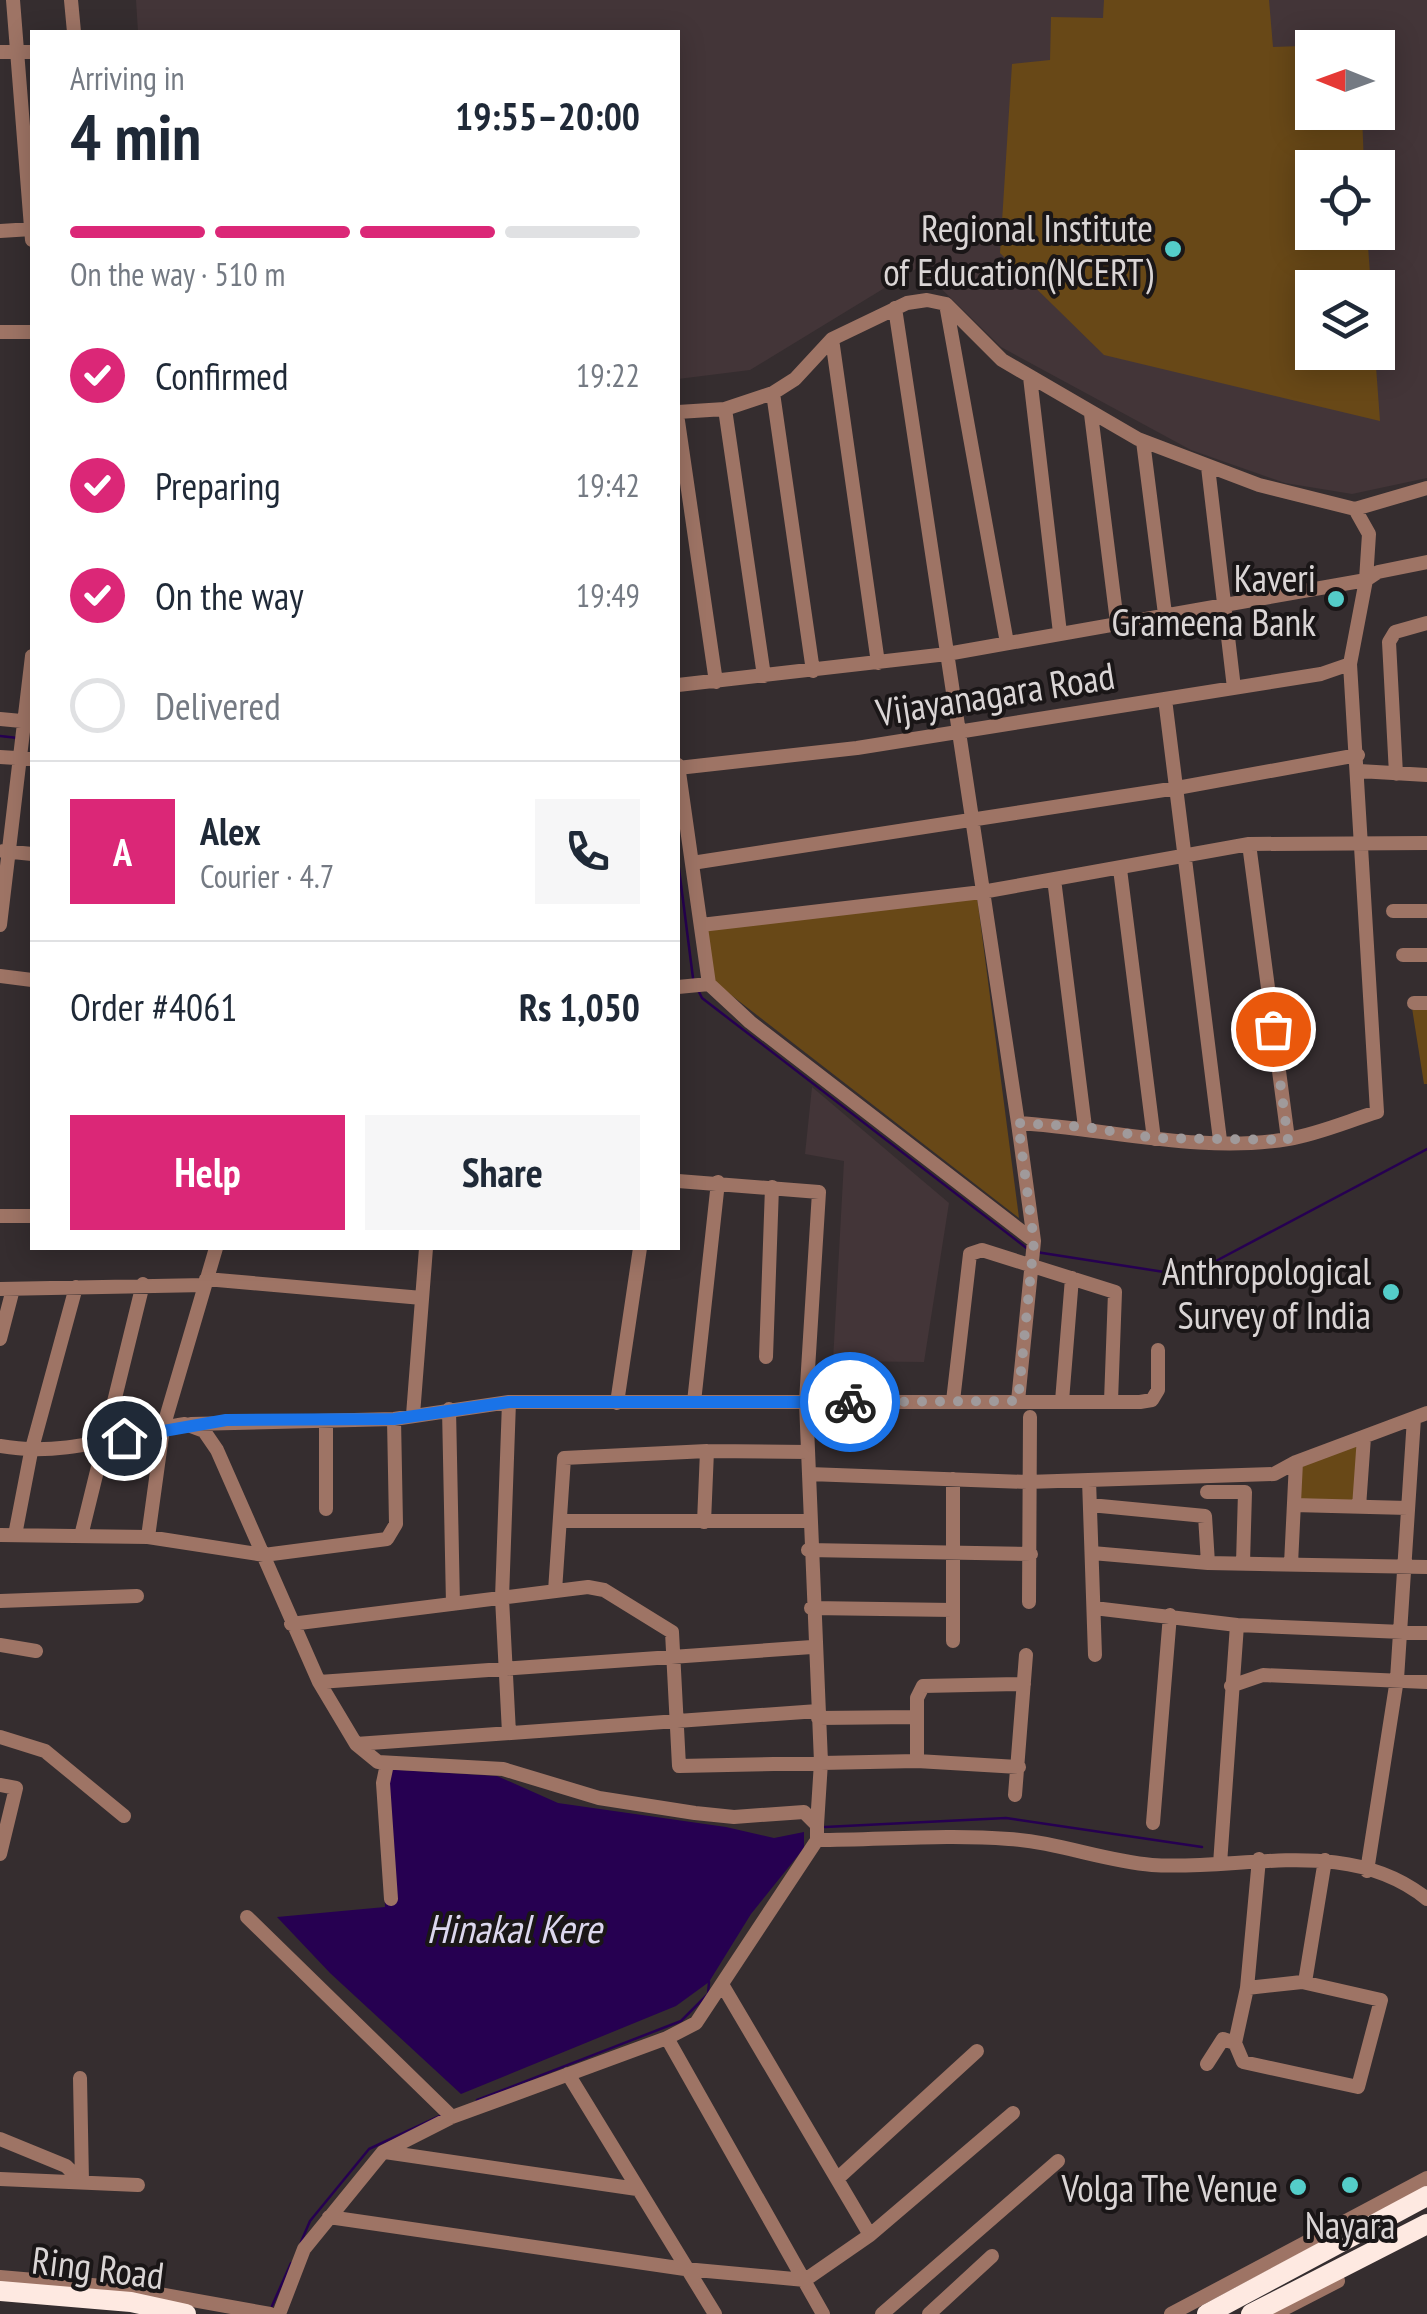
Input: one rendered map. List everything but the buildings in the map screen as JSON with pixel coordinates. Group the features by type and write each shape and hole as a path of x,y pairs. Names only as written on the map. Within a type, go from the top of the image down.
{"highway":[{"path":"1207,2314 1427,2196"},
{"path":"1251,2314 1427,2224"},
{"name":"Ring Road","path":"0,2292 130,2302 186,2314"}],"street":[{"path":"13,0 25,52 29,167"},
{"path":"70,0 74,30"},
{"path":"0,52 25,52"},
{"path":"0,231 30,229"},
{"path":"680,412 725,409 773,392 796,380 832,339 895,308 927,300 946,304 1002,360 1091,414 1143,441 1208,466 1259,485 1355,509 1427,488"},
{"path":"946,304 1006,643"},
{"path":"895,308 1018,1123 1033,1253 1018,1401"},
{"path":"0,332 30,332"},
{"path":"832,339 878,663"},
{"path":"1030,377 1060,633"},
{"path":"773,392 813,670"},
{"path":"725,409 764,676"},
{"path":"1091,414 1117,622"},
{"path":"680,435 716,682"},
{"path":"1143,441 1165,614"},
{"path":"1208,466 1221,604 1234,688"},
{"path":"1018,1123 1085,1127 1154,1138 1288,1140 1377,1112 1359,763 1350,664 1366,580 1369,534 1355,509"},
{"path":"680,685 947,654 1366,580 1378,572 1427,562"},
{"path":"1396,774 1389,642 1395,632 1427,623"},
{"name":"Vijayanagara Road","path":"680,767 958,732 1321,674 1350,664"},
{"path":"1165,699 1220,1140"},
{"path":"0,720 29,722 27,758 5,851 0,925"},
{"path":"0,756 27,758"},
{"path":"692,863 1359,763 1396,774 1427,775"},
{"path":"680,781 708,984 1033,1253 1072,1278 1115,1292 1111,1400"},
{"path":"701,925 982,892 1249,844 1427,843"},
{"path":"1249,844 1288,1140"},
{"path":"5,851 30,854"},
{"path":"1120,869 1154,1138"},
{"path":"1054,880 1085,1127"},
{"path":"1393,911 1427,911"},
{"path":"1403,955 1427,955"},
{"path":"0,976 30,980"},
{"path":"680,987 708,984"},
{"path":"279,2314 304,2249 383,2152 452,2116 667,2038 696,2023 817,1833 821,1762 812,1647 806,1402 819,1192 680,1181"},
{"path":"694,1402 718,1182"},
{"path":"766,1357 772,1187"},
{"path":"0,1216 30,1216"},
{"path":"148,1537 163,1428 215,1250"},
{"path":"413,1415 426,1250"},
{"path":"617,1402 640,1250"},
{"path":"953,1401 970,1254 982,1250 1033,1253"},
{"path":"1062,1401 1072,1278"},
{"path":"0,1339 6,1289 205,1282 422,1298"},
{"path":"81,1536 100,1444 143,1284"},
{"path":"76,1287 8,1535 148,1537 264,1554 377,1541 393,1533 394,1419"},
{"path":"0,1446 31,1452 100,1444 186,1424 226,1420 394,1419 509,1402 1152,1400 1158,1390 1158,1350"},
{"path":"509,1402 502,1598 509,1732"},
{"path":"449,1409 453,1604"},
{"path":"809,1474 1027,1482 1274,1474 1421,1415 1408,1508 1397,1679 1366,1871"},
{"path":"1029,1602 1030,1418"},
{"path":"326,1422 326,1510"},
{"path":"186,1424 204,1431 212,1440 291,1624 319,1682 356,1744 388,1764 476,1765 599,1798 734,1817 804,1812 817,1833"},
{"path":"1359,1507 1364,1436"},
{"path":"555,1592 564,1458 707,1451 808,1452"},
{"path":"704,1522 707,1451"},
{"path":"1290,1564 1296,1462"},
{"path":"953,1641 954,1478"},
{"path":"1089,1480 1094,1655"},
{"path":"1206,1492 1245,1492 1243,1564"},
{"path":"1090,1505 1205,1516 1208,1564"},
{"path":"1294,1506 1408,1508"},
{"path":"560,1521 808,1521"},
{"path":"808,1550 1031,1554"},
{"path":"1092,1553 1208,1564 1427,1567"},
{"path":"291,1624 555,1592 604,1590 672,1632 679,1766 821,1762 1018,1766"},
{"path":"0,1602 137,1596"},
{"path":"811,1608 953,1610"},
{"path":"1094,1608 1237,1625 1427,1634"},
{"path":"1153,1823 1170,1615"},
{"path":"1220,1864 1237,1625"},
{"path":"0,1644 36,1652"},
{"path":"319,1682 812,1647"},
{"path":"1015,1795 1026,1654"},
{"path":"1231,1686 1264,1675 1427,1682"},
{"path":"916,1762 917,1698 924,1686 934,1682 1024,1684"},
{"path":"356,1744 677,1721 818,1714 916,1716"},
{"path":"0,1737 45,1750 124,1816"},
{"path":"388,1764 383,1783 391,1899"},
{"path":"0,1785 16,1788 0,1854"},
{"path":"817,1833 1010,1839 1151,1864 1325,1860 1415,1889 1427,1899"},
{"path":"1247,1988 1306,1982 1382,2000 1358,2087 1242,2062 1236,2043 1247,1988 1259,1859"},
{"path":"1306,1982 1325,1860"},
{"path":"247,1917 452,2116"},
{"path":"723,1986 870,2235"},
{"path":"667,2038 823,2314"},
{"path":"1208,2064 1223,2039 1236,2043"},
{"path":"837,2179 978,2051"},
{"path":"568,2074 716,2314"},
{"path":"80,2078 82,2182"},
{"path":"329,2218 685,2269 805,2280 870,2235 1013,2112"},
{"path":"0,2139 66,2166 82,2182"},
{"path":"383,2152 637,2189"},
{"path":"882,2314 1058,2162"},
{"path":"1171,2314 1427,2178"},
{"path":"0,2179 138,2186"},
{"path":"1274,2314 1427,2234"},
{"path":"929,2314 992,2256"},
{"path":"0,2276 126,2288 270,2314"}],"shaded area":[{"name":"Regional Institute of Education(NCERT)","path":"136,0 1427,0 1427,478 1352,494 1285,483 1191,450 1001,347 919,267 750,370 680,379 680,30 138,30"},
{"path":"1104,0 1269,0 1273,47 1295,46 1295,130 1363,130 1363,150 1295,150 1295,250 1368,250 1370,270 1295,270 1295,370 1376,370 1380,421 1104,355 1000,253 1012,64 1050,60 1051,17 1103,18"},
{"path":"977,897 1019,1218 713,981 706,928"},
{"path":"1412,1008 1427,1008 1427,1084 1424,1084"},
{"path":"812,1087 949,1203 924,1362 833,1361 844,1161 805,1154"},
{"path":"1360,1440 1357,1503 1299,1503 1301,1463"}],"water":[{"name":"Hinakal Kere","path":"382,1769 497,1776 558,1803 726,1827 774,1838 804,1832 804,1848 751,1914 709,1982 676,2006 461,2094 330,1973 277,1917 385,1907"}],"waterway":[{"path":"0,736 18,738"},
{"path":"680,877 693,978"},
{"path":"698,990 702,998 1029,1250"},
{"path":"1036,1252 1177,1274 1214,1262 1427,1149"},
{"path":"825,1827 1006,1818 1202,1847"},
{"path":"477,2100 681,2021 708,1994 709,1982"},
{"path":"301,2242 310,2221 369,2149 442,2115"},
{"path":"272,2306 291,2263"}],"way so far":[{"path":"850,1402 1018,1401 1034,1241 1018,1123 1085,1127 1154,1138 1288,1140 1273,1029"}],"place":[{"name":"Regional Institute of Education(NCERT)","path":"1173,249"},
{"name":"Kaveri Grameena Bank","path":"1336,599"},
{"name":"Anthropological Survey of India","path":"1391,1292"},
{"name":"Nayara","path":"1350,2185"},
{"name":"Volga The Venue","path":"1298,2187"}],"route":[{"path":"124,1438 163,1428 226,1420 394,1419 509,1402 850,1402"}]}
